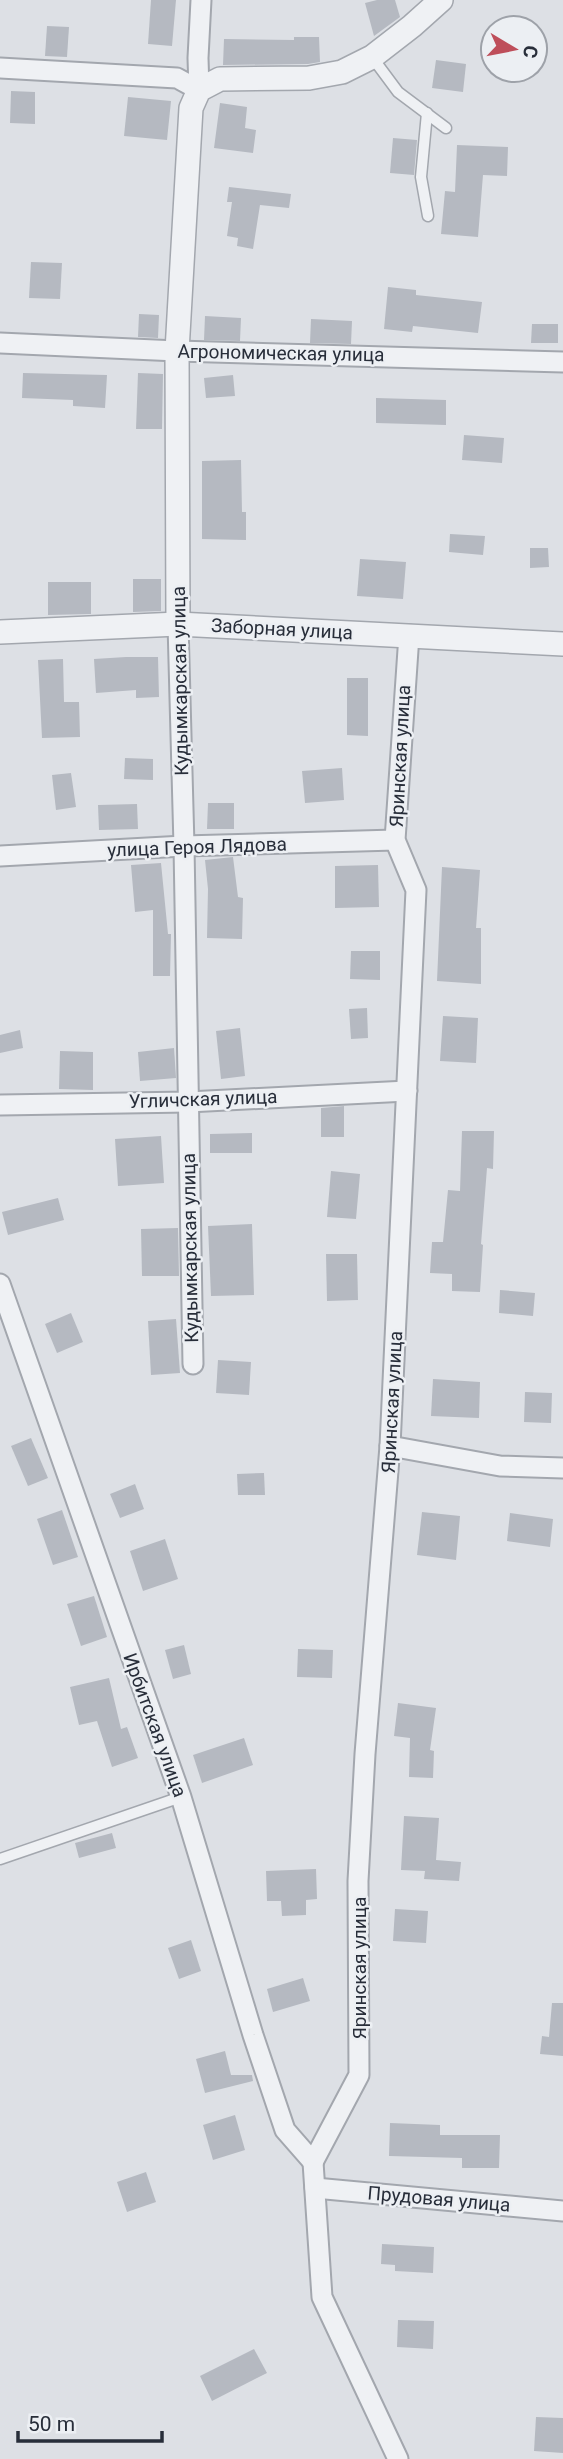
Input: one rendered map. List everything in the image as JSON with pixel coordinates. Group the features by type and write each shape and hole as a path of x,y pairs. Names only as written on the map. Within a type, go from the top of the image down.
{"street":[{"name":"Кудымкарская улица","path":"193,1364 178,624 177,351 191,108 200,90 198,58 201,0"},
{"path":"0,68 177,78 200,90 220,79 309,78 342,72 372,57 441,0"},
{"name":"Агрономическая улица","path":"0,342 177,351 563,362"},
{"name":"Заборная улица","path":"0,632 178,624 563,644"},
{"name":"Яринская улица","path":"313,2162 359,2075 358,1881 390,1446 416,890 395,840 409,635"},
{"name":"улица Героя Лядова","path":"0,856 184,846 395,840"},
{"name":"Угличская улица","path":"0,1105 188,1102 407,1091"},
{"name":"Ирбитская улица","path":"0,1284 181,1797 253,2035 285,2130 313,2162"},
{"path":"390,1446 500,1466 563,1468"},
{"path":"313,2162 322,2297 398,2459"},
{"name":"Прудовая улица","path":"315,2188 563,2211"}],"lane":[{"path":"372,57 398,92 446,128"},
{"path":"427,113 421,177 428,216"},
{"path":"0,1858 181,1797"}],"building":[{"path":"151,0 176,0 172,46 148,44"},
{"path":"395,0 400,17 374,36 365,3"},
{"path":"47,26 69,27 67,57 45,56"},
{"path":"294,37 319,37 320,62 223,65 224,39 294,40"},
{"path":"436,60 466,64 463,92 432,88"},
{"path":"11,91 35,92 35,124 10,123"},
{"path":"128,97 171,101 167,140 124,136"},
{"path":"220,103 247,107 245,128 256,130 253,153 214,148"},
{"path":"393,138 417,140 414,175 390,173"},
{"path":"457,145 508,147 507,176 483,175 478,237 441,234 445,191 455,192"},
{"path":"229,187 291,194 289,208 260,205 253,249 237,246 238,238 227,236 232,202 227,202"},
{"path":"31,262 62,263 60,299 29,298"},
{"path":"388,287 416,290 416,295 482,302 478,333 413,326 412,332 384,329"},
{"path":"139,314 159,315 158,338 138,337"},
{"path":"205,316 241,318 240,341 204,340"},
{"path":"311,319 352,321 351,344 310,343"},
{"path":"532,324 558,324 558,343 531,343"},
{"path":"23,373 107,375 105,408 73,406 73,400 22,398"},
{"path":"138,373 163,374 162,429 136,429"},
{"path":"233,375 235,396 206,398 204,378"},
{"path":"376,398 446,400 446,425 376,423"},
{"path":"464,435 504,438 502,463 462,460"},
{"path":"241,460 242,512 246,512 246,540 202,539 202,461"},
{"path":"450,534 485,536 483,555 449,552"},
{"path":"530,548 548,548 549,567 530,568"},
{"path":"360,559 406,562 403,599 357,596"},
{"path":"133,579 161,579 161,611 133,612"},
{"path":"48,582 91,582 91,614 48,615"},
{"path":"158,657 159,697 136,698 136,690 96,693 94,659"},
{"path":"63,659 64,702 79,702 80,737 42,738 38,660"},
{"path":"347,678 368,678 368,736 347,735"},
{"path":"125,758 153,759 153,780 124,779"},
{"path":"342,768 344,800 305,803 302,771"},
{"path":"71,773 76,807 56,810 52,775"},
{"path":"208,803 234,803 234,829 207,829"},
{"path":"137,804 138,829 99,830 98,805"},
{"path":"233,857 238,897 243,898 242,939 207,938 208,889 205,860"},
{"path":"161,863 168,934 171,934 170,976 153,976 153,910 135,912 131,865"},
{"path":"378,865 379,907 335,908 335,866"},
{"path":"442,867 480,870 476,928 481,928 481,984 437,981"},
{"path":"351,951 380,951 380,980 350,979"},
{"path":"367,1008 368,1038 351,1039 349,1009"},
{"path":"443,1016 478,1018 476,1063 440,1061"},
{"path":"240,1028 245,1076 221,1079 216,1031"},
{"path":"20,1030 23,1048 0,1053 0,1035"},
{"path":"174,1048 176,1078 140,1081 138,1052"},
{"path":"60,1051 93,1052 93,1090 59,1089"},
{"path":"344,1106 344,1137 321,1137 321,1108"},
{"path":"462,1131 494,1131 493,1169 487,1168 480,1292 452,1291 452,1274 430,1273 432,1242 443,1242 448,1190 460,1191"},
{"path":"252,1133 252,1153 210,1153 210,1134"},
{"path":"161,1136 164,1183 118,1186 115,1139"},
{"path":"331,1171 360,1174 356,1219 327,1217"},
{"path":"58,1198 64,1220 8,1235 2,1212"},
{"path":"252,1224 254,1295 211,1296 208,1226"},
{"path":"178,1228 179,1276 142,1276 141,1229"},
{"path":"326,1254 357,1254 358,1300 327,1301"},
{"path":"500,1290 535,1293 533,1316 499,1313"},
{"path":"71,1313 83,1342 57,1353 45,1324"},
{"path":"176,1319 180,1373 151,1375 148,1321"},
{"path":"218,1360 251,1362 249,1395 216,1393"},
{"path":"433,1379 480,1382 479,1418 431,1416"},
{"path":"525,1392 552,1393 551,1423 524,1422"},
{"path":"31,1438 48,1478 28,1486 11,1446"},
{"path":"264,1473 265,1495 238,1495 237,1474"},
{"path":"135,1484 144,1509 120,1518 110,1494"},
{"path":"62,1510 78,1557 53,1565 37,1519"},
{"path":"422,1512 460,1516 456,1560 417,1555"},
{"path":"510,1513 553,1519 550,1547 507,1541"},
{"path":"165,1539 178,1579 143,1591 130,1551"},
{"path":"94,1596 107,1637 81,1646 67,1604"},
{"path":"184,1645 191,1674 173,1679 165,1650"},
{"path":"298,1649 333,1650 332,1678 297,1677"},
{"path":"109,1678 121,1729 127,1727 138,1758 112,1767 97,1721 79,1725 70,1687"},
{"path":"398,1703 436,1708 430,1750 434,1751 433,1778 409,1777 410,1738 394,1736"},
{"path":"244,1738 253,1765 202,1783 193,1755"},
{"path":"404,1816 439,1818 436,1860 461,1862 459,1881 424,1879 425,1871 401,1870"},
{"path":"112,1833 116,1848 79,1858 75,1843"},
{"path":"316,1869 317,1899 306,1900 306,1915 282,1916 281,1901 267,1901 266,1871"},
{"path":"395,1909 428,1911 426,1943 393,1941"},
{"path":"191,1940 201,1971 179,1979 168,1948"},
{"path":"303,1978 310,2001 273,2012 267,1989"},
{"path":"552,2003 563,2003 563,2056 540,2054 542,2036 549,2037"},
{"path":"225,2051 231,2075 252,2075 253,2081 205,2093 196,2059"},
{"path":"235,2115 245,2150 213,2160 203,2125"},
{"path":"390,2123 440,2125 440,2135 500,2135 499,2168 462,2168 462,2158 389,2156"},
{"path":"146,2172 156,2202 127,2212 117,2182"},
{"path":"382,2244 434,2247 433,2273 395,2271 395,2265 381,2264"},
{"path":"398,2320 434,2321 433,2349 397,2347"},
{"path":"254,2349 267,2373 212,2401 200,2376"},
{"path":"536,2417 563,2418 563,2453 534,2451"}]}
